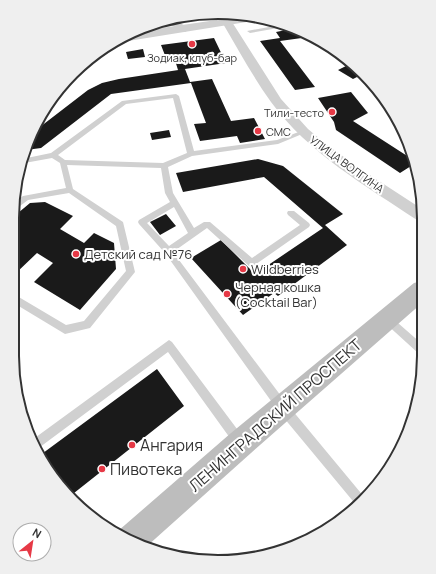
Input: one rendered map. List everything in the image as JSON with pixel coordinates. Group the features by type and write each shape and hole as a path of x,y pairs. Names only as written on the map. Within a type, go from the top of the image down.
{"main road":[{"name":"ЛЕНИНГРАДСКИЙ ПРОСПЕКТ","path":"135,537 241,443 417,294"}],"street":[{"path":"139,35 239,20"},
{"name":"УЛИЦА ВОЛГИНА","path":"227,22 276,101 304,132 321,147 354,171 417,213"},
{"path":"175,24 185,29"}],"lane":[{"path":"250,31 274,27"},
{"path":"28,160 53,155 124,102 176,96 191,154"},
{"path":"53,155 64,162 164,166 191,154 278,142 304,132"},
{"path":"19,301 65,330 87,326 130,272 120,224 70,190 64,162"},
{"path":"164,166 169,193 193,233"},
{"path":"19,203 26,198 70,190"},
{"path":"175,203 142,222 168,251 283,408 358,498"},
{"path":"168,251 207,224 252,263 306,225 291,213"},
{"path":"387,319 417,346"},
{"path":"38,441 168,345 241,443"}],"building":[{"path":"284,30 302,38 280,41 315,87 295,90 260,41 280,38 276,32"},
{"path":"214,38 226,63 178,70 174,57 166,58 161,45"},
{"path":"143,49 145,57 128,59 126,52"},
{"path":"346,66 358,76 353,79 338,70"},
{"path":"185,69 190,82 212,79 231,121 254,118 265,139 240,143 237,136 200,141 194,124 206,123 191,83 111,94 41,148 32,149 42,125 88,90 102,83"},
{"path":"351,92 368,113 353,121 407,156 410,167 400,173 336,130 334,122 318,98"},
{"path":"169,130 171,137 152,140 150,133"},
{"path":"258,159 283,166 343,214 325,225 347,245 278,296 274,293 243,315 191,258 221,240 255,274 323,228 264,177 183,192 176,173"},
{"path":"45,202 73,216 60,229 84,243 94,233 114,243 116,269 80,310 34,282 53,263 37,253 19,270 19,212 30,203"},
{"path":"166,214 176,226 160,235 150,222"},
{"path":"157,369 184,406 74,493 60,477 44,452"}],"place":[{"name":"Зодиак, клуб-бар","path":"192,44"},
{"name":"Тили-тесто","path":"332,112"},
{"name":"СМС","path":"258,131"},
{"name":"Детский сад №76","path":"76,254"},
{"name":"Wildberries","path":"243,269"},
{"name":"Черная кошка (Cocktail Bar)","path":"227,294"},
{"name":"Ангария","path":"132,445"},
{"name":"Пивотека","path":"102,469"}]}
